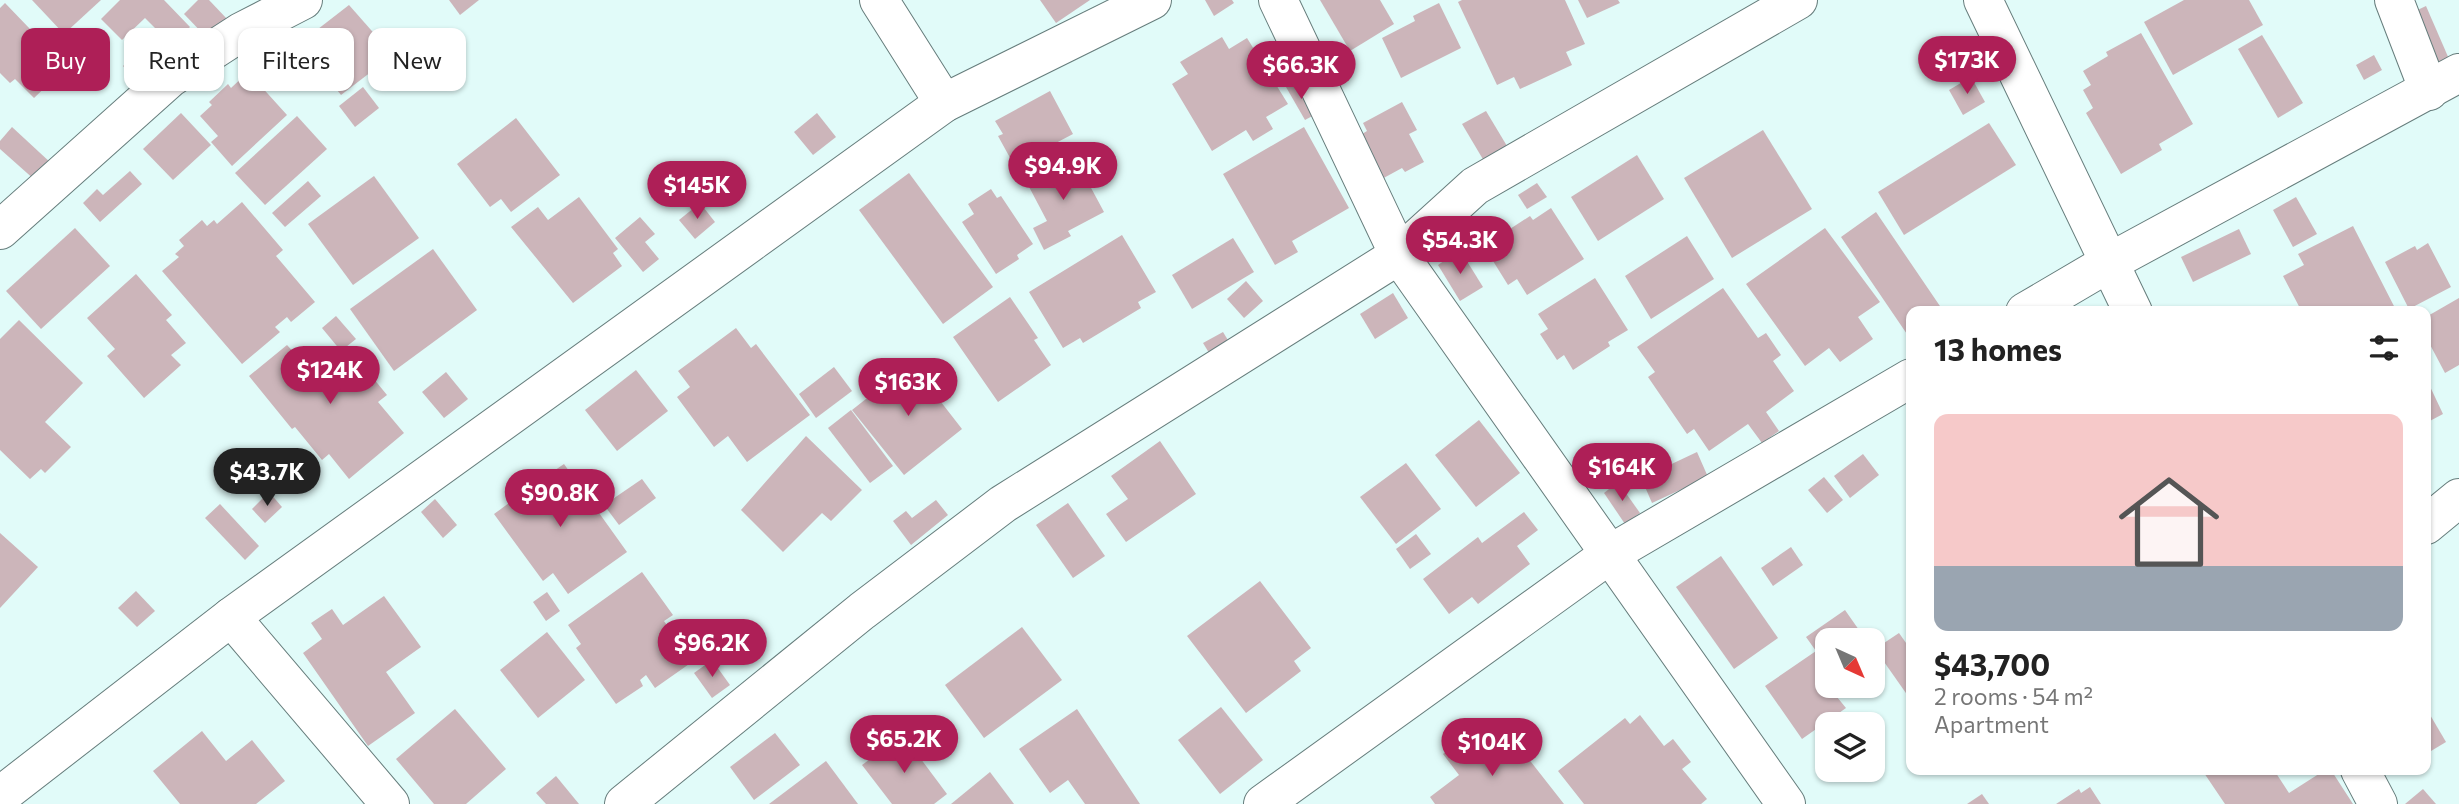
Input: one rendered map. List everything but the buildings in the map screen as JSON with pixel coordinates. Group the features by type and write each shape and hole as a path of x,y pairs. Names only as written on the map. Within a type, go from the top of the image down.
{"street":[{"path":"0,230 170,78 242,32 303,0"},
{"path":"879,0 944,103"},
{"path":"0,796 231,617 944,103 1152,0"},
{"path":"1278,0 1399,255 1786,804"},
{"path":"624,804 862,611 1003,504 1399,255 1475,186 1798,0"},
{"path":"1983,0 2130,306"},
{"path":"2035,306 2110,262 2444,82 2394,0"},
{"path":"1264,804 1610,554 1906,381"},
{"path":"2431,521 2459,498"},
{"path":"231,617 390,804"},
{"path":"2363,775 2378,804"}]}
